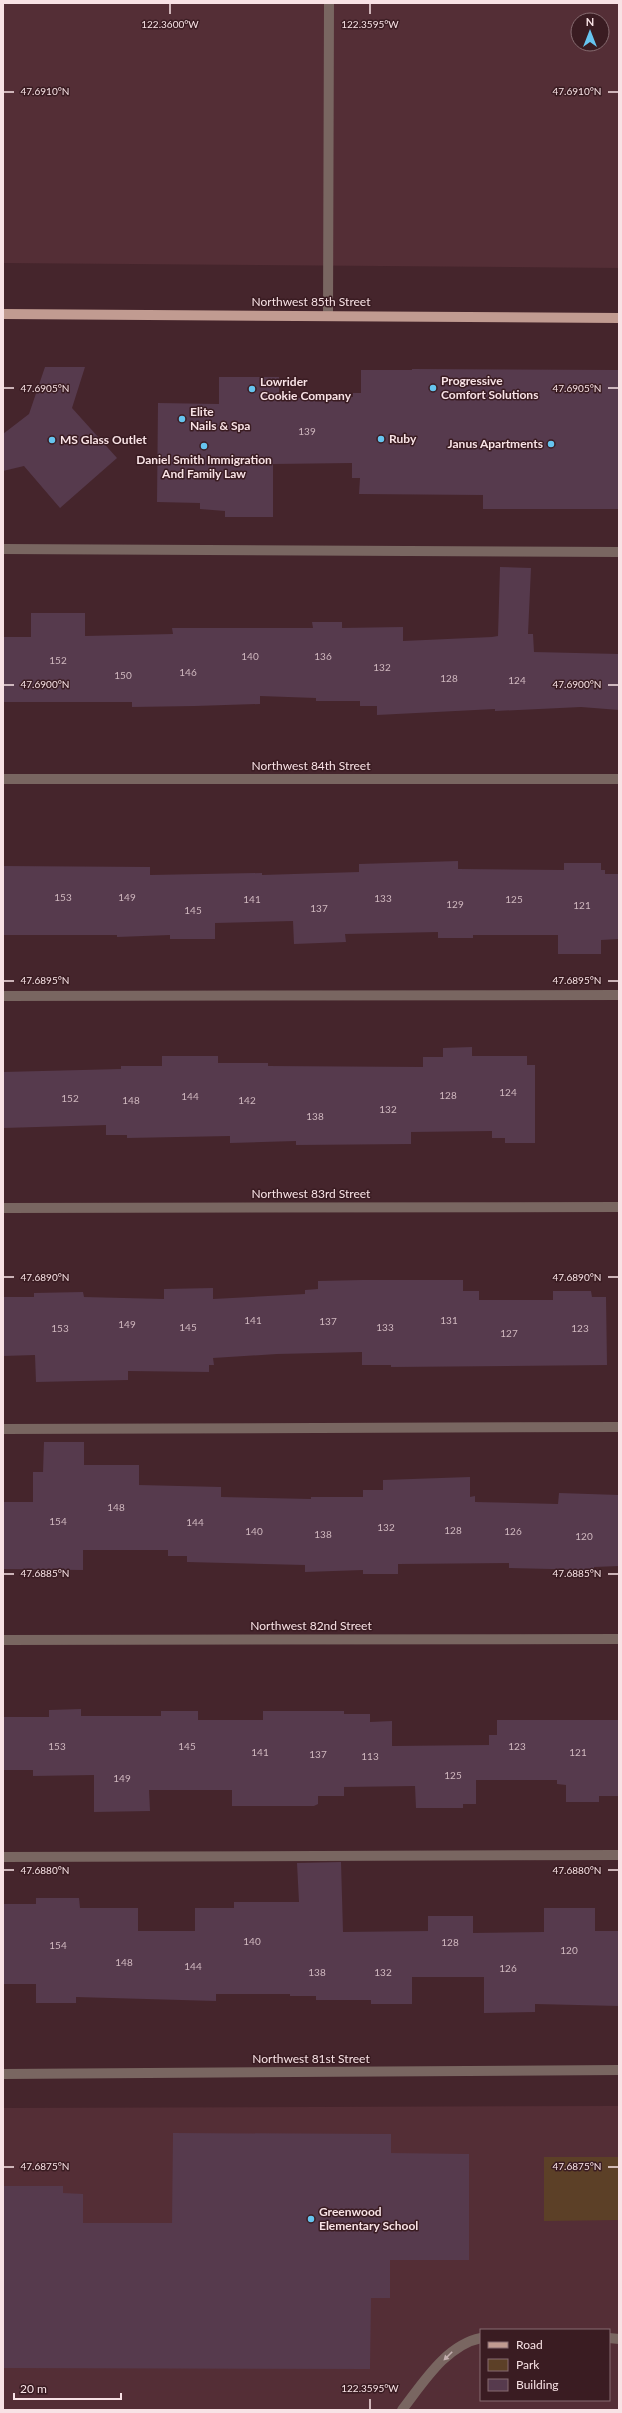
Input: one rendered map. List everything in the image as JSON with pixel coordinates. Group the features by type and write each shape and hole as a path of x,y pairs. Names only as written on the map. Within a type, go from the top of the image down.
{"main road":[{"name":"Northwest 85th Street","path":"3,314 619,318"}],"street":[{"path":"328,315 329,3"},
{"path":"3,549 619,552"},
{"name":"Northwest 84th Street","path":"3,779 619,779"},
{"path":"3,996 619,995"},
{"name":"Northwest 83rd Street","path":"3,1208 619,1207"},
{"path":"3,1429 619,1427"},
{"name":"Northwest 82nd Street","path":"3,1640 619,1639"},
{"path":"3,1856 619,1855"},
{"name":"Northwest 81st Street","path":"3,2074 619,2070"},
{"path":"402,2410 438,2365 457,2346 468,2340 480,2338"}],"shaded area":[{"path":"3,3 619,3 619,268 3,263"},
{"name":"Greenwood Elementary School","path":"619,2106 619,2410 3,2410 3,2108"}],"green space":[{"path":"544,2157 619,2157 619,2220 544,2221"}],"building":[{"name":"MS Glass Outlet","path":"45,367 85,367 72,408 117,458 60,508 24,466 3,471 3,434 29,414"},
{"path":"361,370 619,370 619,509 483,509 483,495 359,494 360,478 352,478 352,463 273,464 273,517 225,517 225,511 200,509 200,503 157,502 158,403 219,404 219,377 279,377 279,398 353,397 353,393 361,393"},
{"path":"500,567 531,568 528,634 533,634 534,652 619,654 619,710 581,707 495,711 495,709 377,715 377,706 360,706 360,701 316,701 316,698 260,696 260,704 195,706 132,707 132,702 3,702 3,637 31,637 31,613 85,613 85,636 173,634 172,628 313,628 312,622 342,622 342,628 403,627 403,641 492,637 498,636"},
{"path":"458,861 458,869 564,870 564,863 601,863 601,870 605,870 605,874 619,874 619,939 601,940 601,954 558,954 558,935 473,935 473,938 438,938 438,932 345,934 346,942 294,944 293,921 215,923 215,939 170,939 170,935 117,937 117,935 3,935 3,866 150,867 150,875 262,873 262,875 359,872 359,864"},
{"path":"472,1047 472,1056 527,1056 527,1065 535,1065 535,1143 505,1143 505,1138 492,1138 492,1131 411,1132 411,1144 296,1145 296,1141 230,1143 230,1136 127,1138 127,1135 106,1135 106,1125 3,1128 3,1072 121,1069 121,1066 162,1066 162,1056 218,1056 218,1063 268,1063 268,1066 423,1067 423,1057 443,1057 443,1048"},
{"path":"463,1280 463,1291 479,1291 479,1300 553,1300 553,1291 591,1291 592,1297 606,1297 607,1365 391,1367 391,1365 362,1365 362,1352 277,1354 213,1358 214,1365 209,1365 209,1372 128,1371 128,1380 36,1382 35,1355 3,1356 3,1297 34,1297 34,1293 83,1292 84,1297 164,1299 164,1289 213,1288 213,1299 305,1294 305,1290 318,1289 318,1281"},
{"path":"44,1442 84,1442 84,1465 139,1465 139,1485 221,1487 221,1497 311,1499 311,1497 363,1497 363,1490 383,1490 383,1480 470,1477 470,1497 475,1496 475,1502 558,1504 559,1493 619,1495 619,1566 594,1567 594,1570 509,1568 509,1563 398,1564 398,1574 363,1574 363,1570 305,1572 305,1565 187,1562 187,1556 168,1556 168,1550 83,1550 83,1570 3,1569 3,1502 33,1502 33,1472 43,1472"},
{"path":"81,1709 81,1716 161,1716 161,1711 198,1711 198,1720 263,1720 263,1711 344,1711 344,1714 370,1714 370,1722 392,1721 392,1746 489,1745 489,1735 497,1735 497,1720 619,1720 619,1796 599,1796 599,1802 566,1802 566,1785 557,1784 557,1780 476,1780 476,1804 463,1804 463,1808 416,1808 415,1786 344,1787 344,1796 318,1796 318,1804 314,1806 232,1806 232,1790 149,1790 150,1811 94,1812 94,1775 33,1776 33,1770 3,1770 3,1717 49,1717 49,1710"},
{"path":"341,1862 343,1932 428,1931 428,1916 473,1916 473,1933 544,1932 544,1908 595,1908 595,1931 619,1931 619,2006 535,2004 535,2012 484,2013 484,1977 412,1977 412,2004 371,2004 371,2000 316,2000 316,1996 290,1996 290,1994 216,1994 216,2001 76,1997 76,2003 36,2003 36,1984 3,1984 3,1904 36,1904 36,1898 79,1898 80,1908 138,1908 138,1931 195,1931 195,1908 234,1908 234,1902 299,1902 297,1863"},
{"path":"173,2133 391,2134 391,2153 469,2154 469,2260 390,2260 390,2298 371,2298 370,2369 3,2368 3,2186 63,2186 63,2193 83,2194 83,2223 172,2223"}],"place":[{"name":"Progressive Comfort Solutions","path":"433,388"},
{"name":"Lowrider Cookie Company","path":"252,389"},
{"name":"Elite Nails & Spa","path":"182,419"},
{"name":"Ruby","path":"381,439"},
{"name":"MS Glass Outlet","path":"52,440"},
{"name":"Janus Apartments","path":"551,444"},
{"name":"Daniel Smith Immigration And Family Law","path":"204,446"},
{"name":"Greenwood Elementary School","path":"311,2219"}]}
